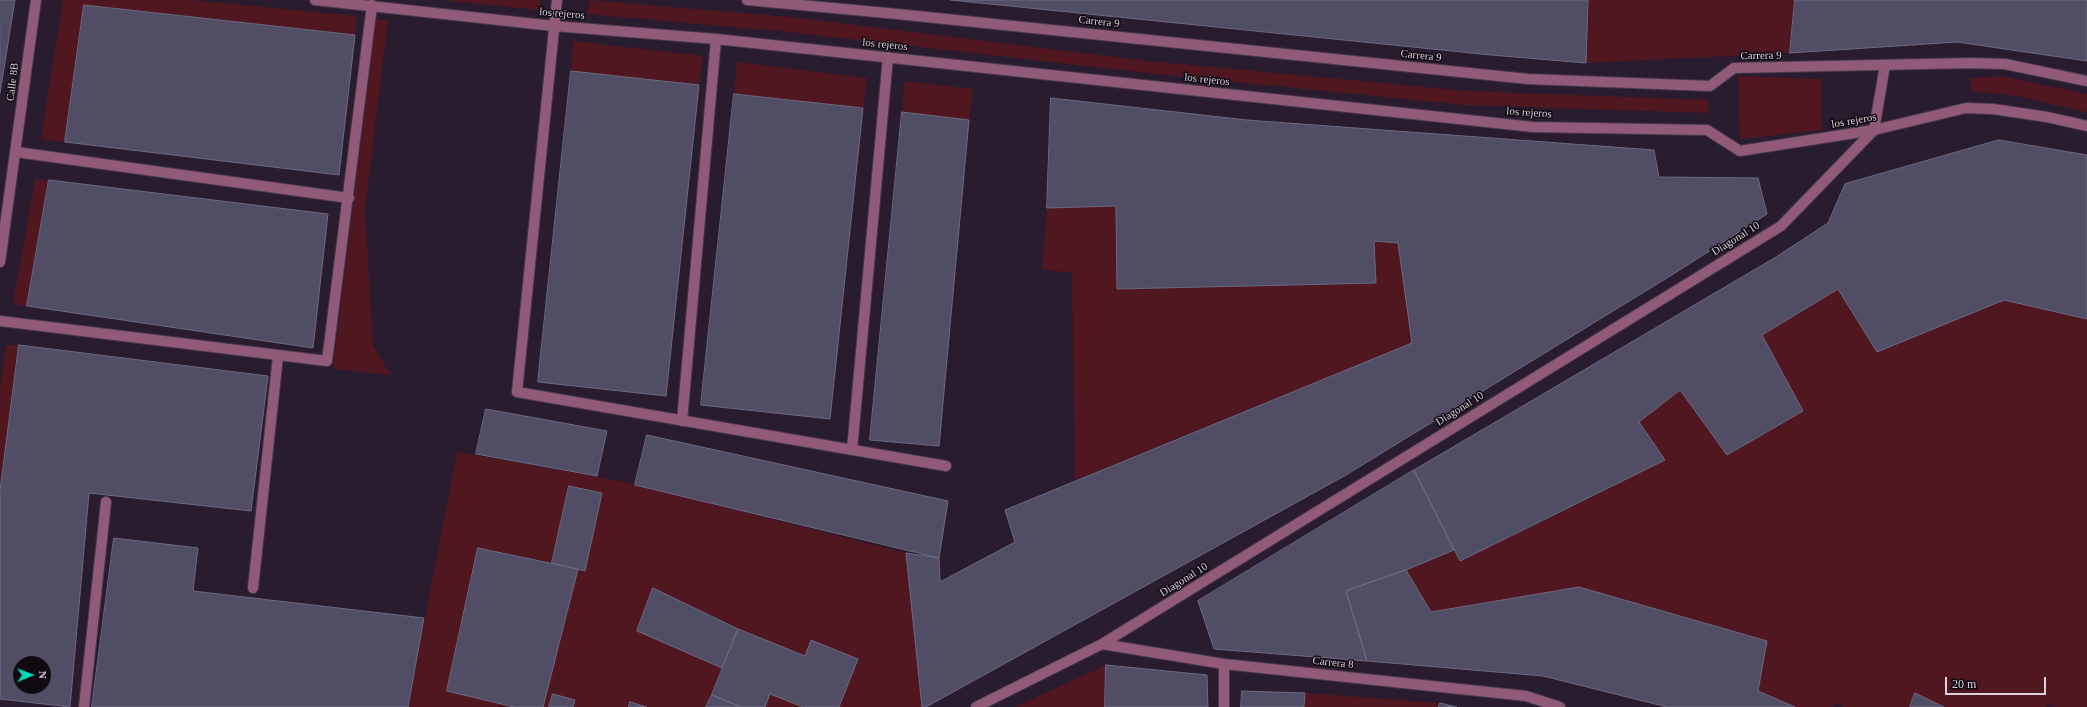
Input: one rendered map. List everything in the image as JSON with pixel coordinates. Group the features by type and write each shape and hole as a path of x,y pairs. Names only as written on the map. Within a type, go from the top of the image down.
{"street":[{"name":"Calle 8B","path":"0,262 36,0"},
{"name":"los rejeros","path":"315,0 554,26 716,39 1533,127 1707,130 1740,151 1874,130 1966,108 1992,109 2039,115 2087,126"},
{"path":"557,0 517,392 946,466"},
{"name":"Carrera 9","path":"748,0 1528,79 1710,86 1734,68 1970,62 2004,64 2087,81"},
{"path":"0,321 327,362 349,198 372,5"},
{"path":"682,421 716,39"},
{"path":"852,450 888,57"},
{"path":"1874,130 1885,65"},
{"name":"Diagonal 10","path":"976,707 1102,644 1781,226 1874,130"},
{"path":"16,152 349,198"},
{"path":"253,588 278,356"},
{"path":"84,707 106,502"},
{"name":"Carrera 8","path":"1102,644 1224,664 1526,696 1560,707"},
{"path":"1224,664 1224,707"}],"shaded area":[{"path":"63,0 190,0 357,16 355,35 84,5 65,142 41,139"},
{"path":"442,0 540,0 540,10"},
{"path":"590,0 790,17 1148,61 1467,91 1708,100 1708,113 1465,105 1148,73 789,32 587,14"},
{"path":"1588,0 1795,0 1790,53 1586,63"},
{"path":"376,20 388,20 365,210 373,346 391,375 333,369"},
{"path":"573,41 703,56 699,85 571,71"},
{"path":"737,62 867,78 863,108 734,94"},
{"path":"1738,76 1821,79 1822,130 1740,139"},
{"path":"2000,76 2087,94 2087,112 2017,96 1971,91 1970,78"},
{"path":"905,81 973,89 969,120 902,112"},
{"path":"35,179 49,180 27,306 13,304"},
{"path":"1116,206 1117,289 1375,283 1374,241 1398,243 1412,343 1075,480 1072,273 1042,269 1047,208"},
{"path":"1838,289 2004,300 2087,319 2087,707 2056,707 2048,704 2047,707 1944,707 1915,694 1910,707 1843,707 1834,703 1833,707 1795,707 1758,691 1766,641 1579,587 1431,612 1406,570 1454,550 1460,561 1665,460 1639,422 1680,390 1727,455 1803,411 1762,335"},
{"path":"6,345 19,345 0,491 0,390"},
{"path":"457,452 620,481 906,553 922,707 550,707 567,651 549,707 408,707"},
{"path":"1106,665 1105,707 1015,707"},
{"path":"1305,693 1440,703 1439,707 1304,707"}],"building":[{"path":"0,0 15,0 0,93"},
{"path":"951,0 1588,0 1586,63 1491,55"},
{"path":"1795,0 2087,0 2087,61 1957,42 1790,53"},
{"path":"84,5 355,35 339,175 65,142"},
{"path":"571,71 699,85 666,396 538,382"},
{"path":"734,94 863,108 830,419 701,405"},
{"path":"1051,98 1247,120 1654,150 1659,177 1758,178 1767,214 1675,273 1346,475 926,707 922,707 906,553 939,558 940,582 1015,542 1005,510 1412,343 1398,243 1374,241 1376,283 1117,289 1116,206 1047,208"},
{"path":"902,112 969,120 939,446 870,440"},
{"path":"1999,140 2087,155 2087,319 2004,300 1877,352 1838,289 1762,335 1803,411 1727,455 1680,390 1639,422 1665,460 1460,561 1414,470 1776,257 1828,223 1845,184"},
{"path":"49,180 328,214 313,348 27,306"},
{"path":"19,345 268,376 251,511 89,493 70,707 0,699 0,491"},
{"path":"486,409 607,431 597,476 476,454"},
{"path":"647,435 948,501 939,558 635,485"},
{"path":"1414,470 1454,550 1406,570 1346,591 1367,661 1214,649 1198,601"},
{"path":"569,486 602,493 585,571 552,563"},
{"path":"114,538 198,548 193,591 424,618 408,707 92,707"},
{"path":"478,548 578,569 543,707 514,707 447,691"},
{"path":"1406,570 1431,612 1579,587 1767,641 1758,691 1795,707 1667,707 1543,676 1367,661 1346,591"},
{"path":"653,588 738,629 722,668 637,631"},
{"path":"738,629 805,656 811,640 858,659 839,707 803,707 770,694 765,707 741,707 712,695"},
{"path":"1106,665 1207,675 1208,707 1105,707"},
{"path":"1242,691 1305,693 1304,707 1241,707"},
{"path":"1915,693 1944,707 1910,707"},
{"path":"553,694 575,700 573,707 549,707"},
{"path":"712,695 741,707 706,707"},
{"path":"630,702 647,707 629,707"},
{"path":"1440,703 1457,707 1439,707"}]}
